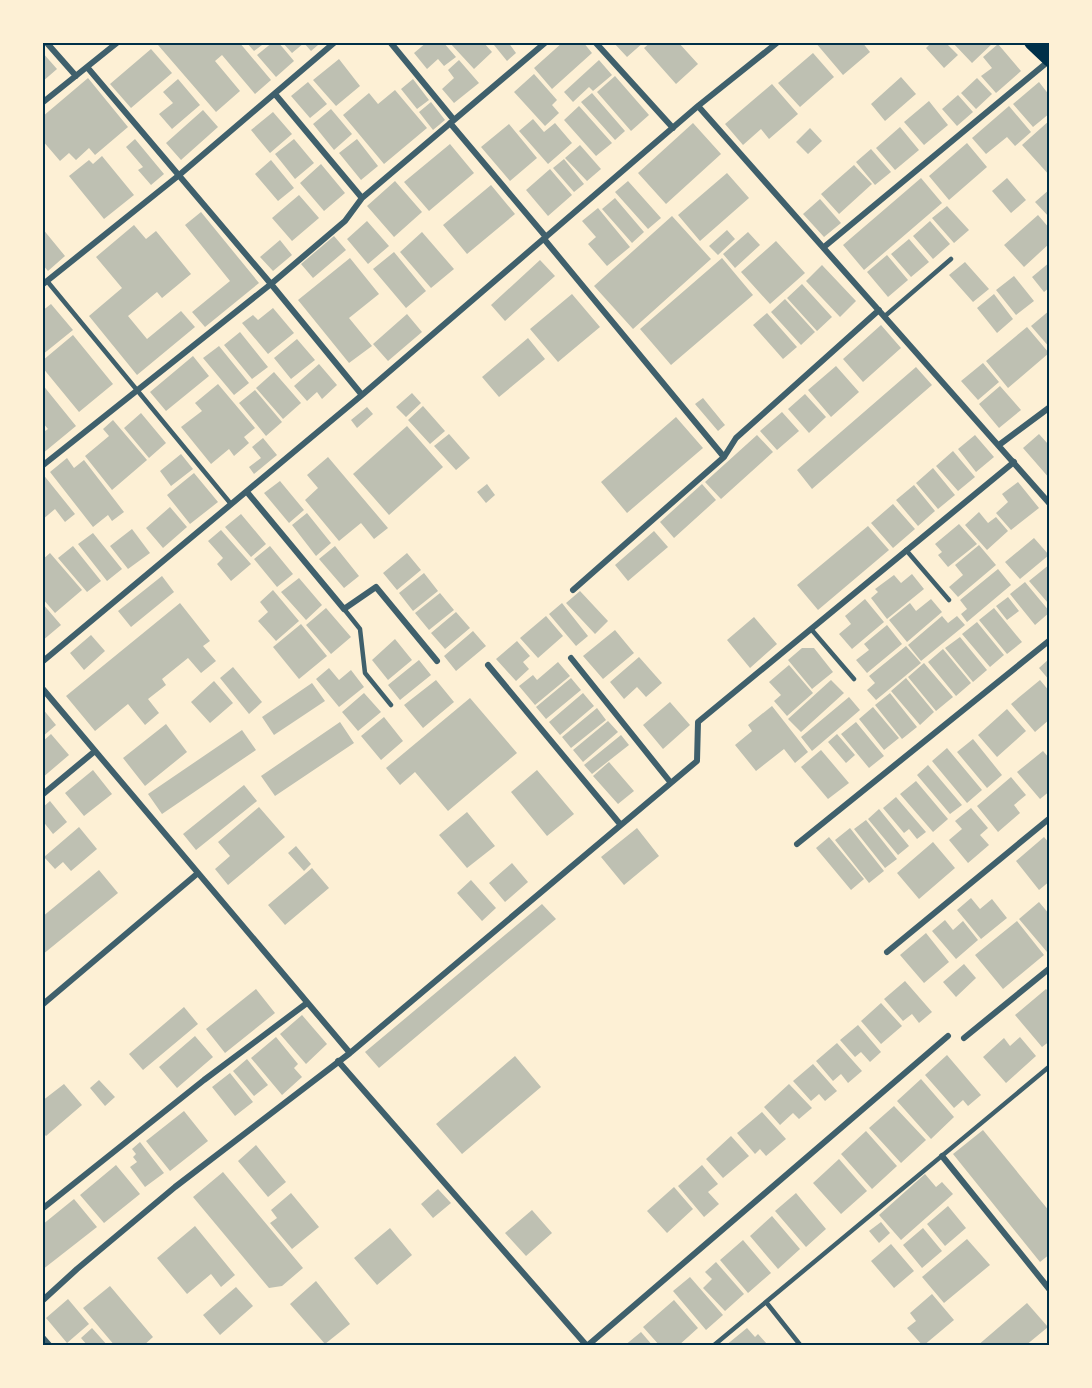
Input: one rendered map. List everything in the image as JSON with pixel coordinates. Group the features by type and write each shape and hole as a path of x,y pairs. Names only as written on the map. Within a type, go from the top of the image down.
{"highway":[{"path":"1032,42 1050,60"}],"street":[{"path":"46,42 76,76"},
{"path":"42,103 118,42"},
{"path":"45,283 178,176 335,42"},
{"path":"390,42 545,238 724,457"},
{"path":"42,465 271,284 345,221 362,198 546,42"},
{"path":"595,42 673,128"},
{"path":"42,662 362,395 698,106 778,42"},
{"path":"824,247 1050,60"},
{"path":"87,67 362,395"},
{"path":"275,94 362,198"},
{"path":"698,106 1050,504"},
{"path":"573,590 724,457 736,438 879,310"},
{"path":"999,445 1050,407"},
{"path":"42,1301 175,1187 350,1053 697,761 698,722 1014,462"},
{"path":"247,492 344,609 376,587 437,661"},
{"path":"797,844 1050,640"},
{"path":"571,658 671,783"},
{"path":"488,664 620,825"},
{"path":"42,688 350,1053"},
{"path":"42,795 95,751"},
{"path":"887,952 1050,818"},
{"path":"42,1005 198,873"},
{"path":"964,1038 1050,968"},
{"path":"42,1209 204,1080 307,1002"},
{"path":"338,1061 587,1346 948,1036"},
{"path":"942,1156 1050,1290"},
{"path":"42,1337 50,1346"}],"lane":[{"path":"885,316 951,260"},
{"path":"45,283 231,504"},
{"path":"906,550 949,600"},
{"path":"344,609 360,629 365,673 391,705"},
{"path":"811,629 854,679"},
{"path":"713,1346 1050,1066"},
{"path":"766,1302 801,1346"}],"building":[{"path":"161,42 239,42 271,80 255,94 222,55 215,61 240,91 216,112 158,45"},
{"path":"246,42 266,42 254,51"},
{"path":"273,42 278,42 294,61 276,77 257,55"},
{"path":"282,42 315,42 318,45 311,51 304,43 292,53"},
{"path":"427,42 443,42 456,57 444,66 438,59 427,69 414,53"},
{"path":"449,42 483,42 492,52 474,69"},
{"path":"497,42 508,42 516,53 507,61 494,45"},
{"path":"563,42 583,42 592,53 552,89 534,68"},
{"path":"613,42 644,42 627,57"},
{"path":"651,42 678,42 698,64 676,84 644,48"},
{"path":"815,42 862,42 870,52 843,75"},
{"path":"932,42 945,42 958,55 944,68 926,48"},
{"path":"952,42 994,42 972,63"},
{"path":"998,44 1021,71 996,93 981,76 992,68 983,57"},
{"path":"151,49 172,73 131,108 110,84"},
{"path":"42,52 57,69 42,82"},
{"path":"813,53 834,77 800,107 778,83"},
{"path":"339,59 360,86 336,106 313,80"},
{"path":"459,60 479,83 454,103 442,89 454,78 448,70"},
{"path":"599,60 612,75 593,91 589,87 573,102 564,92"},
{"path":"534,74 557,100 552,105 559,113 545,126 514,92"},
{"path":"615,76 649,115 631,131 597,92"},
{"path":"901,77 916,94 885,121 871,104"},
{"path":"88,78 128,127 95,155 89,148 76,160 69,153 60,161 42,140 42,117"},
{"path":"977,78 992,94 976,109 961,93"},
{"path":"178,79 200,105 172,129 159,114 173,103 163,92"},
{"path":"413,79 429,100 417,109 401,89"},
{"path":"308,82 327,104 310,118 291,96"},
{"path":"1039,82 1050,96 1050,113 1033,127 1013,104"},
{"path":"772,84 798,114 769,139 761,129 743,145 725,124"},
{"path":"395,90 427,128 384,164 343,115 369,93 378,104"},
{"path":"592,93 625,131 615,140 581,102"},
{"path":"958,95 973,112 957,126 942,109"},
{"path":"929,101 948,125 924,145 904,122"},
{"path":"431,102 445,120 433,130 419,112"},
{"path":"579,106 612,143 596,156 564,120"},
{"path":"1009,106 1031,132 1015,146 1007,137 986,154 972,138"},
{"path":"331,109 352,134 334,150 313,124"},
{"path":"203,110 218,127 181,160 166,143"},
{"path":"273,112 292,134 270,153 251,130"},
{"path":"533,119 544,132 555,123 572,143 548,164 519,131"},
{"path":"1050,120 1050,176 1022,145"},
{"path":"693,123 721,154 666,204 638,173"},
{"path":"509,124 537,158 510,181 481,147"},
{"path":"900,127 919,150 895,170 876,148"},
{"path":"810,128 822,141 808,154 796,142"},
{"path":"135,139 164,174 151,185 138,170 143,167 126,147"},
{"path":"294,139 314,163 295,179 275,154"},
{"path":"357,139 378,166 361,180 339,153"},
{"path":"967,143 987,167 949,200 929,176"},
{"path":"450,144 474,173 429,211 404,182"},
{"path":"580,145 601,169 587,181 565,158"},
{"path":"871,149 891,172 875,185 856,162"},
{"path":"102,156 134,195 104,219 69,176 89,160 93,164"},
{"path":"564,159 584,184 574,192 553,168"},
{"path":"271,160 294,188 278,201 255,174"},
{"path":"321,164 345,193 324,211 300,183"},
{"path":"854,165 872,184 839,214 821,194"},
{"path":"550,169 572,195 548,216 526,190"},
{"path":"727,173 749,198 700,241 678,215"},
{"path":"921,178 942,203 864,270 843,245"},
{"path":"1007,178 1026,200 1011,213 992,191"},
{"path":"395,181 422,212 394,237 367,206"},
{"path":"628,181 661,218 648,229 615,192"},
{"path":"491,185 515,214 467,254 443,225"},
{"path":"1050,189 1050,218 1035,202"},
{"path":"299,195 319,218 292,241 272,218"},
{"path":"615,198 644,232 632,243 602,209"},
{"path":"820,199 841,223 824,237 803,214"},
{"path":"947,206 969,230 954,243 932,218"},
{"path":"598,208 630,247 607,266 588,244 596,237 582,221"},
{"path":"201,212 259,283 205,327 192,312 230,281 185,225"},
{"path":"1038,215 1050,229 1050,243 1024,267 1004,245"},
{"path":"672,216 711,259 633,329 594,286"},
{"path":"367,221 389,246 368,264 347,239"},
{"path":"930,221 950,244 933,259 913,236"},
{"path":"134,225 146,239 156,231 191,274 162,298 157,292 128,316 147,339 181,311 195,327 137,375 89,316 122,288 96,257"},
{"path":"42,228 65,256 48,271 42,264"},
{"path":"727,230 735,239 718,255 709,246"},
{"path":"422,232 454,269 431,288 400,252"},
{"path":"748,232 760,245 735,268 723,254"},
{"path":"334,236 346,250 313,278 301,264"},
{"path":"909,239 929,262 911,277 891,254"},
{"path":"280,240 292,255 273,271 260,257"},
{"path":"776,241 805,273 770,304 741,272"},
{"path":"394,252 426,291 406,308 373,269"},
{"path":"887,255 908,280 888,297 867,272"},
{"path":"350,258 379,294 349,318 372,346 349,363 298,300"},
{"path":"722,258 753,295 671,365 640,329"},
{"path":"540,260 555,276 505,321 491,305"},
{"path":"965,262 989,289 973,302 949,275"},
{"path":"1050,262 1050,287 1044,292 1032,277"},
{"path":"822,265 856,301 840,317 806,281"},
{"path":"1014,276 1034,301 1016,315 996,290"},
{"path":"802,284 832,317 817,331 787,298"},
{"path":"572,294 600,327 558,362 530,329"},
{"path":"994,294 1013,319 997,333 977,308"},
{"path":"785,299 815,332 801,345 771,312"},
{"path":"51,304 73,330 42,355 42,311"},
{"path":"273,308 294,333 268,354 242,323 253,315 258,320"},
{"path":"1050,310 1050,348 1031,326"},
{"path":"767,313 797,347 783,359 753,325"},
{"path":"407,314 422,332 388,361 373,344"},
{"path":"881,325 901,348 863,382 843,359"},
{"path":"1027,327 1049,353 1008,388 986,361"},
{"path":"240,332 268,367 252,379 224,345"},
{"path":"73,335 113,384 79,412 42,367 42,361"},
{"path":"528,338 545,359 499,397 482,377"},
{"path":"297,339 315,360 291,379 274,358"},
{"path":"219,346 249,383 234,395 203,358"},
{"path":"193,356 209,376 166,411 150,392"},
{"path":"983,363 999,382 978,400 961,381"},
{"path":"319,364 337,385 322,399 317,392 307,401 294,386"},
{"path":"836,366 859,392 831,417 808,390"},
{"path":"916,367 932,385 812,489 797,470"},
{"path":"274,372 301,403 283,419 256,388"},
{"path":"42,384 76,426 42,454 42,433 48,429 42,422"},
{"path":"218,384 255,428 244,437 249,443 234,456 229,449 211,464 181,427 202,411 195,403"},
{"path":"1000,386 1021,410 999,428 979,404"},
{"path":"255,390 282,422 266,436 239,403"},
{"path":"412,393 421,403 406,417 396,407"},
{"path":"805,394 826,417 809,433 788,409"},
{"path":"703,398 725,425 718,431 695,404"},
{"path":"423,406 445,431 430,444 408,420"},
{"path":"367,407 373,414 357,428 351,420"},
{"path":"782,412 799,431 777,450 760,431"},
{"path":"141,413 166,443 149,458 124,428"},
{"path":"676,417 703,448 627,513 601,482"},
{"path":"113,420 147,460 112,490 85,456 109,436 103,429"},
{"path":"407,426 443,467 389,515 353,474"},
{"path":"449,434 470,458 456,470 434,446"},
{"path":"1039,434 1048,444 1050,442 1050,479 1023,448"},
{"path":"757,435 773,452 721,499 705,482"},
{"path":"975,435 994,457 976,472 958,449"},
{"path":"263,438 277,455 254,474 249,467 261,458 252,447"},
{"path":"953,451 975,477 958,491 936,466"},
{"path":"181,454 193,469 171,486 160,471"},
{"path":"328,457 388,528 374,539 361,523 339,541 305,500 318,488 307,475"},
{"path":"67,458 74,468 84,460 124,512 112,521 108,515 93,527 50,472"},
{"path":"933,468 955,495 938,509 916,483"},
{"path":"42,473 75,514 65,522 55,509 42,520"},
{"path":"194,473 218,502 190,524 167,495"},
{"path":"280,481 304,510 289,523 264,493"},
{"path":"1018,482 1039,508 1011,530 996,513 1008,502 1002,494"},
{"path":"487,484 495,495 486,503 477,492"},
{"path":"702,484 716,500 674,538 660,522"},
{"path":"914,485 935,511 918,526 896,500"},
{"path":"893,504 915,529 893,548 871,523"},
{"path":"170,507 187,527 163,548 146,528"},
{"path":"979,512 988,523 996,517 1008,531 987,550 965,525"},
{"path":"307,513 331,543 316,556 292,525"},
{"path":"241,514 266,544 251,557 225,527"},
{"path":"959,524 977,544 948,567 938,555 942,552 935,544"},
{"path":"868,526 889,550 818,610 797,585"},
{"path":"132,529 150,553 128,569 110,546"},
{"path":"221,530 251,564 231,581 217,564 223,558 208,541"},
{"path":"654,531 668,547 628,581 615,565"},
{"path":"93,533 122,569 107,581 78,544"},
{"path":"1034,538 1049,555 1020,579 1005,562"},
{"path":"979,545 996,565 958,597 949,587 963,575 955,565"},
{"path":"73,546 101,581 87,592 58,558"},
{"path":"270,546 293,574 277,587 254,559"},
{"path":"335,546 359,576 344,588 319,559"},
{"path":"50,553 82,590 55,613 42,598 42,560"},
{"path":"407,553 421,570 397,590 383,573"},
{"path":"1050,564 1050,601 1048,603 1029,581"},
{"path":"998,569 1011,585 967,622 961,614 967,609 960,600"},
{"path":"424,573 438,591 413,611 399,593"},
{"path":"912,574 924,589 887,619 871,598 878,592 875,589 894,575 901,583"},
{"path":"162,576 174,592 131,627 118,611"},
{"path":"299,578 322,605 306,620 281,592"},
{"path":"1025,582 1050,612 1035,625 1010,594"},
{"path":"273,590 299,621 276,641 258,621 268,612 260,602"},
{"path":"580,591 608,621 595,634 566,603"},
{"path":"440,593 454,610 429,630 415,613"},
{"path":"1008,597 1019,611 1007,620 996,606"},
{"path":"865,599 884,622 852,649 839,634 851,624 845,616"},
{"path":"931,599 942,612 907,642 889,620 910,603 916,611"},
{"path":"42,603 61,625 42,641"},
{"path":"180,603 210,641 203,646 216,661 201,673 188,658 162,679 166,685 148,699 159,713 145,725 128,704 95,731 66,696"},
{"path":"562,603 588,636 576,646 549,614"},
{"path":"326,608 351,637 331,654 306,625"},
{"path":"994,608 1022,642 1007,654 979,620"},
{"path":"456,612 470,628 445,649 431,633"},
{"path":"546,616 563,636 538,658 520,638"},
{"path":"942,616 948,623 957,616 965,625 921,661 908,645"},
{"path":"754,617 777,644 750,668 727,640"},
{"path":"977,622 1004,655 990,667 962,634"},
{"path":"301,624 327,656 299,679 273,647"},
{"path":"887,625 902,644 867,673 856,660 869,650 864,644"},
{"path":"615,630 634,653 603,679 583,656"},
{"path":"473,631 486,646 456,671 444,656"},
{"path":"91,635 105,651 84,670 70,653"},
{"path":"960,637 987,670 973,682 945,648"},
{"path":"395,639 412,660 388,680 372,660"},
{"path":"517,641 530,656 523,662 529,669 516,681 496,659"},
{"path":"906,646 921,663 876,700 867,690 875,683 869,676"},
{"path":"802,648 814,648 833,672 812,689 788,660"},
{"path":"943,649 971,683 956,696 928,662"},
{"path":"639,657 662,683 646,697 637,687 624,699 610,682"},
{"path":"1050,658 1050,681 1039,668"},
{"path":"419,660 431,675 400,700 388,685"},
{"path":"558,662 570,676 535,705 519,686 533,675 537,680"},
{"path":"924,663 953,697 936,711 908,677"},
{"path":"789,665 813,693 787,716 774,701 781,695 769,682"},
{"path":"233,667 262,702 249,714 220,678"},
{"path":"329,668 339,680 351,670 364,687 339,707 316,679"},
{"path":"571,678 581,690 546,719 536,707"},
{"path":"906,678 934,712 920,725 891,691"},
{"path":"436,680 454,702 423,728 404,705"},
{"path":"831,680 844,693 801,732 788,719"},
{"path":"1040,680 1050,692 1050,719 1035,732 1011,704"},
{"path":"214,681 233,703 210,723 191,702"},
{"path":"312,683 325,701 274,735 262,717"},
{"path":"364,693 381,712 358,731 342,712"},
{"path":"583,693 594,706 560,735 549,722"},
{"path":"890,693 917,727 902,739 875,705"},
{"path":"849,697 860,710 812,751 801,737"},
{"path":"470,698 517,753 448,811 415,772 400,785 386,768"},
{"path":"670,702 690,725 663,749 643,725"},
{"path":"772,706 808,752 795,763 784,749 756,771 735,745 752,731 748,725"},
{"path":"873,707 899,738 884,750 859,719"},
{"path":"42,708 56,725 42,737"},
{"path":"597,708 606,720 571,748 562,737"},
{"path":"1007,709 1026,731 997,757 978,735"},
{"path":"384,717 403,741 381,760 361,736"},
{"path":"608,721 618,732 583,762 573,750"},
{"path":"340,722 354,743 275,796 261,776"},
{"path":"856,722 884,756 869,768 841,734"},
{"path":"166,724 187,752 145,786 123,758"},
{"path":"242,730 256,750 162,814 148,794"},
{"path":"51,734 69,755 42,778 42,742"},
{"path":"837,734 855,755 846,763 828,742"},
{"path":"621,735 629,745 592,774 584,765"},
{"path":"973,739 1002,775 987,788 957,752"},
{"path":"947,748 982,790 967,803 932,761"},
{"path":"821,750 849,783 828,799 801,767"},
{"path":"1043,751 1050,759 1048,778 1050,791 1040,799 1017,772"},
{"path":"609,762 634,791 618,804 593,776"},
{"path":"928,765 962,805 950,814 917,775"},
{"path":"93,770 112,794 84,816 65,793"},
{"path":"537,770 574,814 547,836 511,792"},
{"path":"1011,777 1026,795 1014,805 1020,813 998,832 977,806"},
{"path":"916,781 948,819 933,832 900,794"},
{"path":"244,785 257,801 196,850 183,834"},
{"path":"896,797 926,832 917,839 909,829 904,833 883,808"},
{"path":"50,801 67,822 53,834 42,820 42,808"},
{"path":"259,807 285,837 228,885 215,869 230,856 218,842"},
{"path":"971,808 988,828 980,835 989,845 968,863 949,840 962,829 955,821"},
{"path":"879,809 909,846 898,855 868,819"},
{"path":"467,812 495,846 467,868 439,835"},
{"path":"866,820 897,859 885,868 854,829"},
{"path":"79,827 97,849 71,871 63,862 55,869 44,857"},
{"path":"637,828 659,856 624,885 601,857"},
{"path":"850,828 884,871 869,883 835,840"},
{"path":"829,837 864,879 851,890 816,848"},
{"path":"1044,837 1050,844 1050,881 1039,890 1016,861"},
{"path":"933,842 955,868 919,899 897,873"},
{"path":"296,846 311,864 304,871 288,853"},
{"path":"512,863 528,882 505,902 489,883"},
{"path":"312,868 329,888 285,925 268,905"},
{"path":"99,870 118,893 42,955 42,917"},
{"path":"471,880 496,908 482,921 457,893"},
{"path":"971,898 980,909 992,899 1007,918 981,939 957,910"},
{"path":"1039,902 1050,915 1050,949 1047,952 1019,919"},
{"path":"542,904 556,919 379,1068 365,1052"},
{"path":"945,920 953,930 963,921 978,940 956,959 932,931"},
{"path":"1017,921 1044,955 1003,989 975,955"},
{"path":"926,933 949,962 924,983 900,955"},
{"path":"964,964 976,978 956,997 943,982"},
{"path":"905,981 932,1012 919,1023 912,1014 903,1021 884,999"},
{"path":"256,989 275,1013 225,1053 206,1029"},
{"path":"1046,989 1050,993 1050,1041 1042,1047 1015,1015"},
{"path":"881,1003 902,1026 881,1044 861,1021"},
{"path":"184,1007 198,1024 143,1070 129,1054"},
{"path":"302,1015 327,1044 306,1064 280,1034"},
{"path":"858,1025 881,1052 870,1062 861,1052 855,1057 840,1040"},
{"path":"195,1036 213,1057 177,1088 159,1067"},
{"path":"276,1037 298,1064 294,1068 302,1077 282,1095 251,1058"},
{"path":"1020,1037 1036,1056 1006,1083 983,1057 1004,1038 1010,1046"},
{"path":"837,1043 862,1071 848,1083 841,1074 833,1081 816,1061"},
{"path":"947,1055 981,1095 968,1106 963,1100 954,1108 925,1075"},
{"path":"515,1056 541,1087 462,1154 436,1124"},
{"path":"247,1059 268,1085 254,1096 233,1071"},
{"path":"813,1064 837,1091 825,1101 819,1094 811,1101 793,1081"},
{"path":"230,1073 253,1102 235,1116 212,1087"},
{"path":"921,1079 954,1117 931,1139 897,1101"},
{"path":"99,1080 115,1097 105,1106 90,1088"},
{"path":"64,1084 82,1105 46,1136 42,1132 42,1101"},
{"path":"789,1084 812,1108 799,1119 793,1113 780,1125 764,1107"},
{"path":"894,1106 926,1140 901,1163 869,1128"},
{"path":"184,1111 208,1141 170,1171 146,1141"},
{"path":"762,1112 786,1139 766,1156 760,1149 755,1154 737,1133"},
{"path":"983,1130 1050,1212 1050,1254 1040,1262 953,1154"},
{"path":"866,1131 897,1166 872,1189 841,1154"},
{"path":"731,1136 749,1156 723,1178 706,1159"},
{"path":"140,1142 164,1173 145,1187 130,1167 137,1162 133,1157 136,1154 132,1149"},
{"path":"256,1145 286,1182 268,1197 238,1161"},
{"path":"839,1159 867,1191 841,1214 813,1183"},
{"path":"116,1165 140,1194 104,1223 80,1195"},
{"path":"702,1165 718,1184 708,1192 719,1204 704,1217 678,1186"},
{"path":"223,1172 303,1268 282,1286 269,1288 193,1197"},
{"path":"925,1174 936,1187 942,1182 953,1194 901,1240 879,1215"},
{"path":"674,1187 693,1209 667,1233 647,1211"},
{"path":"438,1189 451,1203 433,1218 421,1204"},
{"path":"291,1193 319,1227 292,1249 270,1223 277,1218 271,1210"},
{"path":"796,1193 826,1229 806,1247 775,1211"},
{"path":"74,1199 97,1227 42,1270 42,1225"},
{"path":"948,1206 966,1228 945,1246 927,1224"},
{"path":"532,1210 552,1233 526,1256 505,1233"},
{"path":"772,1216 800,1249 778,1269 750,1236"},
{"path":"881,1222 890,1233 879,1243 869,1231"},
{"path":"195,1226 235,1275 221,1287 211,1274 187,1294 157,1258"},
{"path":"390,1228 412,1255 377,1285 354,1258"},
{"path":"923,1228 942,1251 922,1268 903,1245"},
{"path":"967,1239 990,1265 944,1303 922,1277"},
{"path":"743,1240 771,1273 748,1293 720,1260"},
{"path":"891,1244 914,1271 894,1288 871,1261"},
{"path":"716,1262 744,1294 725,1311 703,1288 712,1279 705,1272"},
{"path":"690,1277 723,1315 706,1330 673,1291"},
{"path":"316,1281 350,1324 325,1344 290,1304"},
{"path":"110,1286 153,1337 143,1346 115,1346 83,1308"},
{"path":"236,1287 253,1306 220,1335 203,1315"},
{"path":"932,1294 954,1320 923,1346 907,1328 916,1321 910,1313"},
{"path":"68,1299 89,1324 67,1343 46,1318"},
{"path":"674,1300 698,1328 678,1346 660,1346 643,1327"},
{"path":"1027,1303 1048,1327 1025,1346 977,1346"},
{"path":"92,1328 108,1346 85,1346 87,1345 81,1338"},
{"path":"747,1328 755,1337 758,1334 767,1344 765,1346 725,1346"},
{"path":"641,1332 653,1346 624,1346"}]}
